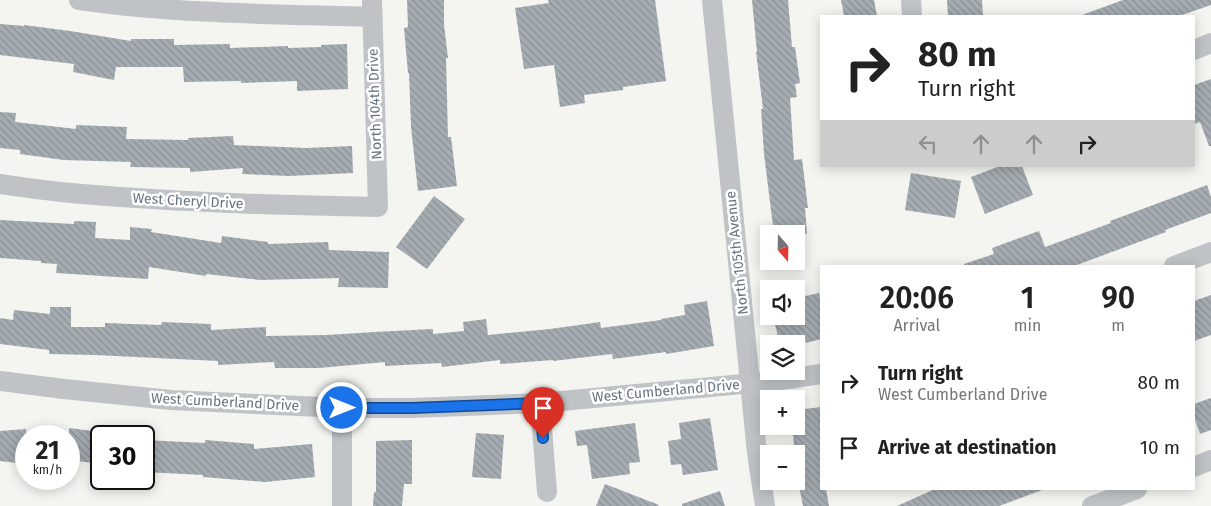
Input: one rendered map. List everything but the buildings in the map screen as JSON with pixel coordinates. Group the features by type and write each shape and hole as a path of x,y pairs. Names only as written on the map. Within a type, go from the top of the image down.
{"street":[{"path":"79,0 214,12 372,9"},
{"name":"North 105th Avenue","path":"712,0 757,452 765,506"},
{"path":"911,0 912,15"},
{"name":"North 104th Drive","path":"372,9 378,207"},
{"path":"1195,50 1211,43"},
{"name":"West Cheryl Drive","path":"0,184 59,192 234,204 378,207"},
{"path":"1177,265 1211,252"},
{"name":"West Cumberland Drive","path":"0,381 64,390 172,400 342,408 412,408 540,403 774,381 820,374"},
{"path":"540,403 547,492"},
{"path":"342,408 342,506"},
{"path":"1195,467 1211,460"},
{"path":"1092,506 1134,490"}],"route":[{"path":"342,408 412,408 540,403 543,438"}]}
